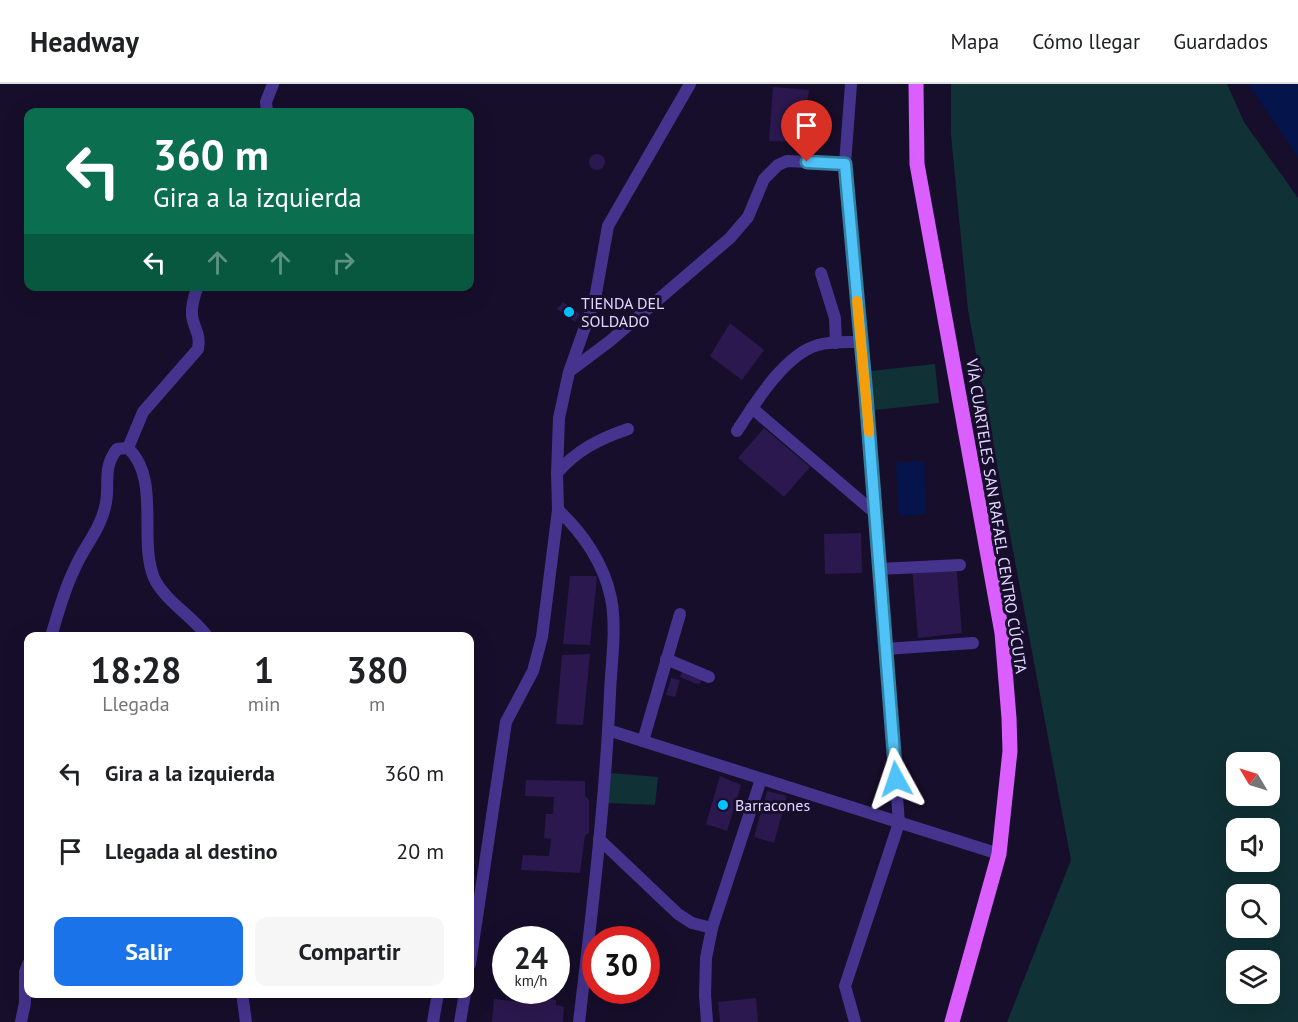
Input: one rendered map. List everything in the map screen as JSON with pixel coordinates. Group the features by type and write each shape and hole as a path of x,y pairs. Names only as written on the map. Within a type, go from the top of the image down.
{"main road":[{"name":"VÍA CUARTELES SAN RAFAEL CENTRO CÚCUTA","path":"916,84 917,164 1002,633 1010,751 999,854 952,1022"}],"street":[{"path":"267,108 266,102 273,84"},
{"path":"474,933 506,722 533,671 542,637 558,510 559,418 569,372 595,299 608,226 690,84"},
{"path":"851,84 845,164 899,823 845,986 855,1022"},
{"path":"569,372 610,341 730,238 748,217 764,179 778,165 787,161 845,164"},
{"path":"821,273 835,318 836,343"},
{"path":"128,448 143,412 198,350 200,339 192,316 196,291"},
{"path":"737,431 752,408 786,366 804,350 819,345 860,342"},
{"path":"752,408 875,513"},
{"path":"557,473 585,446 628,429"},
{"path":"52,632 73,570 92,538 105,507 106,475 110,459 117,449 128,448"},
{"path":"128,448 138,463 144,479 150,564 155,580 172,601 204,632"},
{"path":"558,510 573,523 585,539 605,578 611,599 612,622 608,730 599,839 579,1022"},
{"path":"879,569 960,565"},
{"path":"643,741 680,614"},
{"path":"885,649 973,643"},
{"path":"666,659 709,677"},
{"path":"608,730 999,854"},
{"path":"707,1022 706,958 712,928 761,778"},
{"path":"599,839 678,914 692,923 712,928"},
{"path":"21,1022 25,998"},
{"path":"243,998 246,1022"},
{"path":"433,1022 437,998"},
{"path":"460,1022 464,998"}],"green space":[{"path":"951,84 1227,84 1244,122 1298,198 1298,1022 1007,1022 1071,860 968,310 951,135"},
{"path":"935,364 939,403 875,410 871,371"},
{"path":"610,773 658,777 655,805 607,803"}],"shaded area":[{"path":"1248,84 1298,84 1298,157"},
{"path":"924,461 926,514 899,516 896,463"}],"building":[{"path":"773,87 809,90 802,142 769,141"},
{"path":"594,154 600,154 605,162 603,168 594,170 589,165 589,159"},
{"name":"TIENDA DEL SOLDADO","path":"563,302 580,314 575,322 557,309"},
{"path":"730,323 764,350 742,380 710,356"},
{"path":"764,428 810,467 784,497 738,458"},
{"path":"861,533 862,573 825,574 824,534"},
{"path":"956,563 962,633 918,638 912,567"},
{"path":"570,576 597,576 590,645 563,644"},
{"path":"590,654 583,725 556,724 562,655"},
{"path":"684,668 703,677 699,685 680,677"},
{"path":"671,678 680,680 675,697 666,695"},
{"name":"Barracones","path":"720,776 741,785 727,831 706,824"},
{"path":"526,780 585,781 585,796 589,800 589,833 585,835 580,873 521,870 523,855 549,856 551,839 544,838 546,814 553,814 554,797 525,796"},
{"path":"767,791 787,796 774,843 754,837"},
{"path":"756,998 758,1022 720,1022 718,1002"},
{"path":"494,1004 556,1004 564,1007 563,1022 492,1022"}],"slow traffic":[{"path":"857,301 869,432"}],"place":[{"name":"TIENDA DEL SOLDADO","path":"569,312"},
{"name":"Barracones","path":"723,805"}],"route":[{"path":"807,162 845,164 866,395 896,779"}]}
